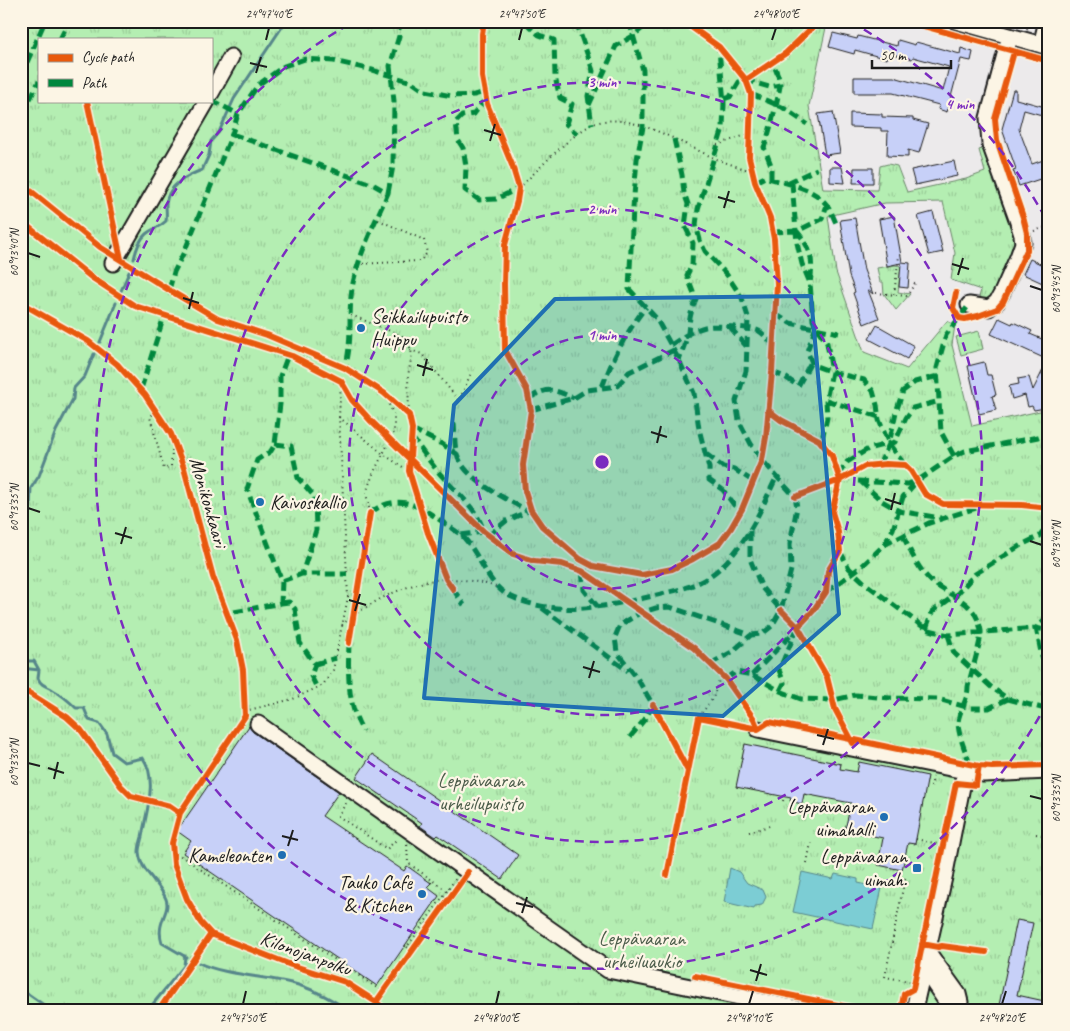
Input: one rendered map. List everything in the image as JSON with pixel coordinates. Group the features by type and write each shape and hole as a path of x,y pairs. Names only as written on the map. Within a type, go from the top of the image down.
{"street":[{"path":"956,21 1045,37"},
{"path":"968,305 989,308 997,302 1023,243 1022,235 990,144 988,118 1019,32"},
{"path":"212,91 231,57"},
{"path":"114,263 206,102"},
{"path":"249,717 608,970 802,1010"},
{"path":"758,729 984,774 1049,772"},
{"path":"914,1010 917,979 927,951 945,848 965,771"},
{"path":"927,951 958,994 960,1002 958,1010"},
{"path":"917,979 952,1010"}],"path":[{"path":"1019,32 1029,21"},
{"path":"1019,32 1045,37"},
{"path":"518,191 577,134 592,125 613,121 626,122 664,134 714,158 752,171"},
{"path":"749,142 750,124"},
{"path":"717,145 749,134"},
{"path":"517,180 518,191"},
{"path":"358,264 420,261 427,253 424,240 376,220"},
{"path":"1022,235 1049,226"},
{"path":"894,295 899,256"},
{"path":"876,293 907,296 917,280"},
{"path":"351,316 407,338 412,354 408,376 410,418"},
{"path":"410,350 422,354 459,401 471,372"},
{"path":"333,377 341,381 348,394"},
{"path":"245,703 249,717 323,686 333,670 348,597 339,417 341,381"},
{"path":"376,388 396,404"},
{"path":"368,522 370,513 366,493 382,454 394,432 394,416 384,393"},
{"path":"151,403 161,419"},
{"path":"402,409 410,418"},
{"path":"156,411 150,418 164,469 171,466 172,437"},
{"path":"339,417 382,454 409,471"},
{"path":"383,433 396,446"},
{"path":"409,462 411,480"},
{"path":"442,570 448,582"},
{"path":"342,625 354,614 378,601 416,585 448,582 482,583 496,587"},
{"path":"353,623 355,605"},
{"path":"697,726 699,717 713,698 724,677 716,669"},
{"path":"699,717 708,719"},
{"path":"353,792 338,816 387,849 406,829"},
{"path":"783,801 784,797"},
{"path":"749,832 773,825"},
{"path":"406,829 408,863 447,891"},
{"path":"1036,834 1049,836"},
{"path":"916,839 945,848"},
{"path":"172,843 173,854 381,995 388,986"},
{"path":"808,863 811,843"},
{"path":"408,948 456,878 445,870 452,861"},
{"path":"408,958 408,948 415,934 468,872"},
{"path":"905,878 885,977 917,979"}],"highlighted area":[{"path":"811,296 839,614 723,716 424,698 454,405 555,299"}],"green space":[{"path":"21,21 817,21 827,23 809,106 823,189 877,190 880,166 888,164 897,166 907,192 966,179 985,172 979,150 985,148 1017,235 1015,251 991,299 986,302 980,301 981,290 951,280 955,253 943,202 885,203 828,216 836,272 864,352 907,369 947,321 955,325 952,345 972,426 1049,409 1049,1010 21,1010"},
{"path":"901,266 898,292 910,294 896,310 884,294 883,282 880,282 877,268"},
{"path":"979,331 983,349 961,355 956,337"}],"water":[{"path":"730,868 739,872 747,883 763,890 766,897 762,905 755,906 754,909 724,902"},
{"path":"802,872 833,879 835,874 858,879 858,883 882,888 873,929 793,912"}],"building":[{"path":"833,33 857,39 858,36 897,46 898,40 915,45 916,42 960,54 961,48 973,52 971,61 961,59 947,112 938,109 939,105 893,93 854,93 854,77 894,77 943,91 949,67 913,57 912,59 889,53 887,59 855,50 854,54 829,47"},
{"path":"1013,90 1016,90 1016,99 1049,108 1049,117 1024,110 1019,129 1032,164 1049,158 1049,176 1019,186 1013,170 1016,169 1002,129"},
{"path":"833,112 840,153 825,155 818,114"},
{"path":"850,113 882,114 882,117 913,118 913,120 928,124 919,153 908,150 908,157 887,156 888,131 881,131 881,128 850,127"},
{"path":"954,161 957,176 915,185 911,170"},
{"path":"830,167 842,167 845,183 830,182"},
{"path":"854,168 873,168 873,183 853,183"},
{"path":"933,212 943,252 929,255 918,216"},
{"path":"894,216 902,262 910,263 908,288 899,287 901,263 887,266 879,219"},
{"path":"855,218 864,270 873,294 868,290 879,318 864,324 849,276 840,220"},
{"path":"1030,259 1049,268 1049,286 1023,274"},
{"path":"999,318 1032,331 1030,334 1049,342 1049,392 1047,392 1049,402 1044,403 1045,408 1034,410 1032,406 1028,407 1025,395 1012,399 1009,386 1019,384 1018,379 1029,377 1033,390 1048,360 991,334"},
{"path":"877,325 914,346 907,359 869,339"},
{"path":"984,362 987,375 991,375 996,395 992,396 996,410 979,414 968,366"},
{"name":"Kameleonten","path":"249,726 253,732 339,792 322,816 404,871 407,866 431,883 427,887 439,896 377,986 183,853 191,841 177,831"},
{"name":"Leppävaaran uimahalli","path":"745,744 841,764 840,769 857,772 859,762 928,776 915,844 908,843 902,870 878,865 883,838 845,830 851,803 804,794 802,804 790,801 791,798 736,787"},
{"path":"372,754 518,855 502,879 438,835 436,837 420,826 422,823 356,778"},
{"path":"1017,920 1033,923 1017,995 1049,1002 1049,1010 998,1010"}],"waterway":[{"path":"134,259 138,245 144,236 166,221 167,197 174,186 184,178 202,170 209,155 211,141 219,132 234,99 286,21"},
{"path":"121,291 129,272"},
{"path":"100,342 116,303"},
{"path":"21,534 30,508 31,488 39,476 56,431 73,399 74,388 85,376 94,354"},
{"path":"21,661 34,661 39,670"},
{"path":"21,668 39,670"},
{"path":"39,670 38,678 42,684 62,696 76,708 84,708 89,720 99,723 107,734 112,753 124,762 143,758 150,776 150,796 139,848 140,859 166,899 167,908 160,929 162,943 186,957"},
{"path":"148,1010 184,966 185,956"},
{"path":"199,963 232,973 299,985 321,994 348,1010"},
{"path":"21,989 51,1010"}],"marked path":[{"path":"21,76 45,21"},
{"path":"60,38 69,21"},
{"path":"388,193 393,166 394,101 390,66 399,36 399,21"},
{"path":"529,21 529,26 539,35 554,40 555,77 560,98 572,104 566,124 577,134"},
{"path":"576,21 593,71 588,96 592,125"},
{"path":"629,21 643,70 643,127 637,159 629,289 656,318 679,360 694,393 699,429 709,468 709,480 723,490 734,505 742,509"},
{"path":"589,105 616,46 633,36 651,21"},
{"path":"630,737 645,719 653,705 637,678 617,652 615,637 620,625 640,613 656,608 670,607 751,635 762,634 772,626 781,610 791,570 790,544 797,507 795,497 762,460 739,421 736,401 746,371 748,317 742,298 727,275 705,251 696,225 698,209 723,128 724,102 719,50"},
{"path":"169,290 174,272 185,250 232,134 238,114 258,85 284,66 305,59 334,61 412,82 425,91 452,96 474,95 485,92"},
{"path":"771,179 771,165 764,147 780,85 773,62"},
{"path":"724,99 730,97 739,82 746,80 769,87 780,85"},
{"path":"21,111 28,103 38,83"},
{"path":"751,94 782,107 807,124"},
{"path":"486,98 474,114 462,116 456,122 458,140 463,148 466,166 465,190 479,200 496,199 519,188"},
{"path":"212,101 238,114"},
{"path":"232,134 374,185 388,193 364,249 353,283 350,305 349,349 344,371"},
{"path":"674,139 684,193 688,204 685,226 693,243 692,265 687,275 696,299 679,360"},
{"path":"787,183 817,169"},
{"path":"755,182 765,177 790,184 814,194 827,205 836,223"},
{"path":"792,183 797,243 802,264 810,283 813,320 827,343 832,372 826,400 827,418 821,443"},
{"path":"773,232 797,231 822,219 827,205"},
{"path":"796,230 805,242 810,254 812,267 810,283"},
{"path":"954,456 941,432 937,368 946,335 969,305"},
{"path":"602,387 621,346 632,326 646,307"},
{"path":"775,314 790,323 839,333"},
{"path":"141,389 164,316"},
{"path":"671,345 696,330 716,326 741,327 755,330 761,332 773,344"},
{"path":"730,327 747,347"},
{"path":"816,327 807,351 813,365 864,380 873,391 879,420 889,444 905,465"},
{"path":"531,410 574,398 587,390 617,386 629,372 674,350"},
{"path":"234,612 281,603 282,581 247,489 257,460 271,451 275,444 280,404 280,376 288,355"},
{"path":"772,372 785,377 798,386 811,362"},
{"path":"879,465 889,444 903,391 915,382 938,376"},
{"path":"529,399 546,390 574,398"},
{"path":"826,400 879,417"},
{"path":"838,475 847,462 868,449 895,442 906,418 913,408 940,401"},
{"path":"454,423 455,443 461,464 487,488 528,511"},
{"path":"412,429 457,454"},
{"path":"826,592 862,566 884,545 893,529 903,497 917,481 954,456 965,451 1038,437 1049,433"},
{"path":"411,436 438,471 467,502 477,516 484,532 460,535"},
{"path":"275,444 291,446 298,478 315,497 316,530 302,574"},
{"path":"706,454 723,467 734,469 754,482"},
{"path":"370,513 390,503 399,502 417,506 463,537 491,579 512,597 548,607 584,608 621,603 657,595 689,586 707,578 731,557 749,532 777,476"},
{"path":"858,481 908,484 917,481"},
{"path":"860,481 882,501 899,511 941,518"},
{"path":"884,545 929,523 976,508"},
{"path":"488,536 506,521 531,510"},
{"path":"926,629 932,612 958,593 975,574 1021,545 1040,536 1049,524"},
{"path":"750,531 750,559 762,588 781,610"},
{"path":"903,536 915,560 926,576 968,606 974,612 981,631 967,695 958,722 961,740 970,764"},
{"path":"840,551 849,568 866,584 926,629 948,635 1036,628 1049,631"},
{"path":"582,571 584,590 598,607"},
{"path":"282,581 302,574 347,574"},
{"path":"453,589 464,605"},
{"path":"281,603 289,602 295,609 300,643 315,664 311,676 317,688"},
{"path":"542,608 628,671"},
{"path":"1049,617 1036,628 1042,657 1049,662"},
{"path":"780,691 784,683 779,670 798,627"},
{"path":"752,675 793,633"},
{"path":"710,664 732,652 751,635"},
{"path":"948,635 954,653 991,687 1008,699 1049,710"},
{"path":"349,643 351,700 363,731"},
{"path":"315,664 336,658"},
{"path":"726,679 736,672 752,675 780,691 801,699 834,700 855,695 938,699 970,708 989,708 1008,699"}],"cycle path":[{"path":"484,21 482,34 482,77 487,104 512,165 519,188 505,245 505,350 527,390 531,410 523,465 525,491 531,510 542,526 580,559 593,566 642,575 672,569 693,559 720,543 731,528 742,509 762,460 772,372 777,284 774,239 770,218 755,182 749,157 751,94 746,80 719,47 683,21"},
{"path":"746,80 786,53 819,21"},
{"path":"906,21 1049,61"},
{"path":"956,293 953,308 959,318 965,319 978,316 997,309 1003,302 1027,250 1027,233 997,140 995,119 1014,52"},
{"path":"87,102 121,259"},
{"path":"21,183 100,247 169,290 218,319 267,335 345,368 384,393 409,415 412,429 409,471 428,533 446,579 453,589"},
{"path":"21,221 91,277 135,306 292,356 341,381 352,400 370,420 484,532 513,554 534,561 562,564 582,571 694,648 726,679 754,719 758,729"},
{"name":"Monikonkaari","path":"21,303 88,341 117,364 145,395 171,434 184,468 213,577 237,640 243,670 245,716 180,813 172,843 174,864 187,899 201,923 211,934 291,965 345,982 385,1010"},
{"path":"768,410 781,420 819,440 832,456 840,480 832,512 838,532 840,551 828,571 826,592 813,611 798,627"},
{"path":"795,497 840,480 865,466 886,464 905,465 911,471 925,494 943,504 1022,505 1049,508"},
{"path":"349,643 370,513"},
{"path":"781,610 798,627 827,677 835,709 853,743"},
{"path":"21,691 29,693 67,717 81,730 121,786 131,796 170,806 180,813"},
{"path":"653,705 688,771"},
{"path":"667,875 699,717 758,729 769,722 979,766 1049,765"},
{"path":"901,1010 904,994 913,989 956,783 976,785 979,766"},
{"path":"376,1002 468,872"},
{"path":"159,1010 211,934"},
{"path":"922,944 986,952"},
{"path":"695,976 862,1010"}],"place":[{"name":"Seikkailupuisto Huippu","path":"361,328"},
{"name":"Kaivoskallio","path":"260,502"},
{"name":"Leppävaaran uimahalli","path":"884,817"},
{"name":"Kameleonten","path":"282,855"},
{"name":"Leppävaaran uimah.","path":"917,868"},
{"name":"Tauko Cafe & Kitchen","path":"422,894"}],"park label":[{"name":"Leppävaaran urheilupuisto","path":"481,792"},
{"name":"Leppävaaran urheiluaukio","path":"642,950"}]}
